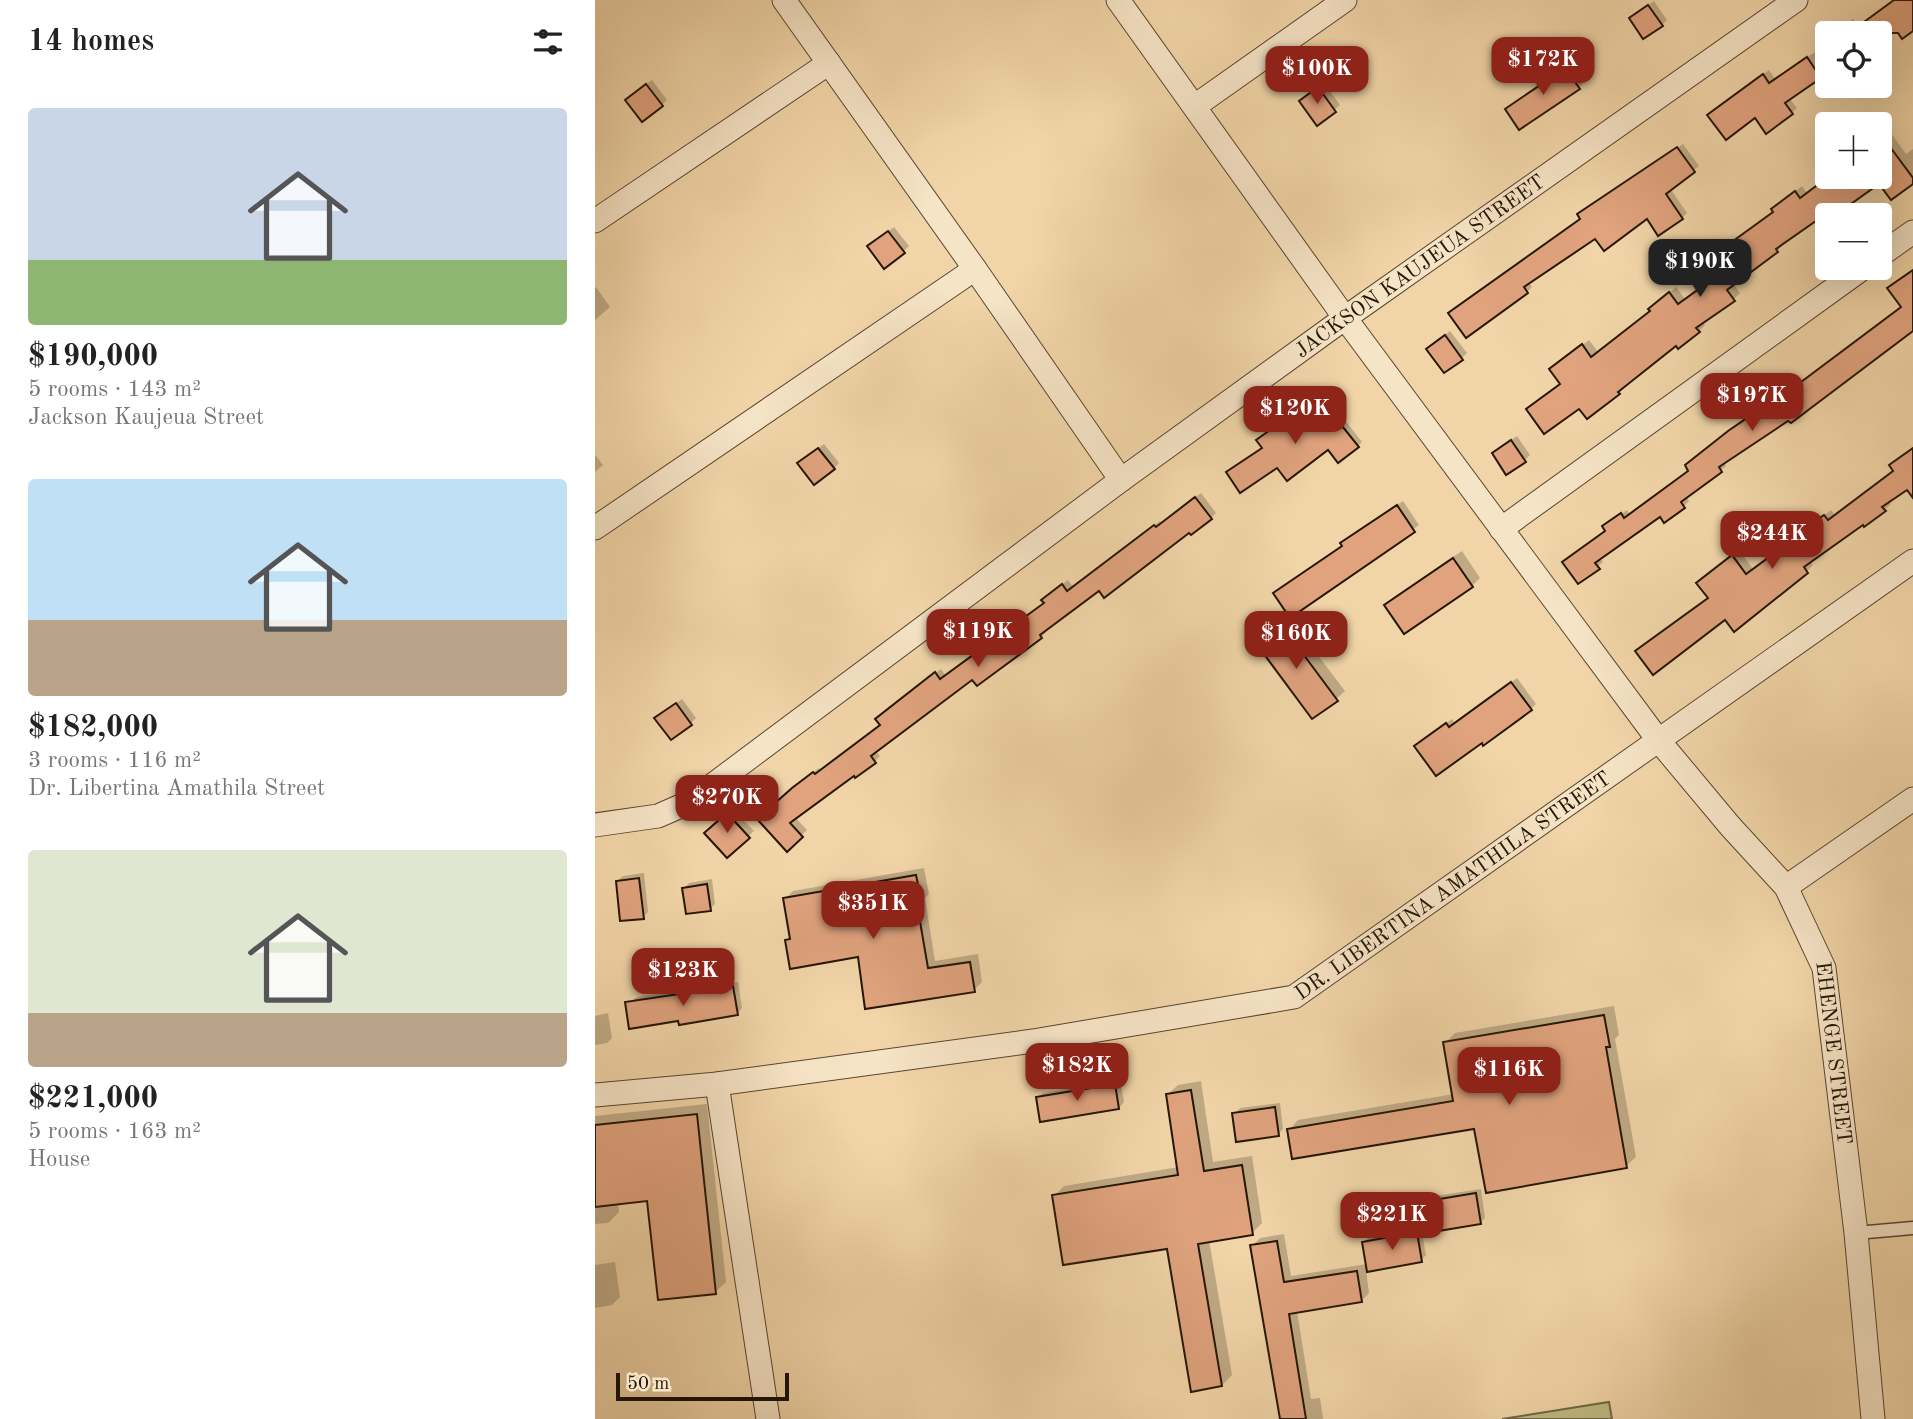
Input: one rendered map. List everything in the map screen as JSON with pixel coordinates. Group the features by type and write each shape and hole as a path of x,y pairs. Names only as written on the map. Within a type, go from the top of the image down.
{"street":[{"path":"784,0 1122,480"},
{"name":"EHENGE STREET","path":"1118,0 1345,318 1659,741 1730,826 1786,887 1824,968 1856,1233 1873,1419"},
{"path":"1195,106 1345,0"},
{"name":"JACKSON KAUJEUA STREET","path":"595,825 658,816 690,802 1122,480 1345,318 1796,0"},
{"path":"595,221 829,63"},
{"path":"1892,247 1913,232"},
{"path":"595,528 975,269"},
{"path":"1501,529 1846,280"},
{"name":"DR. LIBERTINA AMATHILA STREET","path":"595,1095 717,1084 1033,1041 1294,997 1913,561"},
{"path":"1786,887 1913,799"},
{"path":"717,1084 768,1419"}],"lane":[{"path":"1856,1233 1913,1228"}],"shaded area":[{"path":"1609,1402 1612,1419 1502,1419"}],"building":[{"path":"1894,0 1913,0 1913,31 1902,39 1898,33 1892,33 1892,21 1865,21"},
{"path":"1648,5 1663,26 1643,39 1629,18"},
{"path":"1807,57 1815,69 1815,82 1785,103 1793,114 1766,134 1755,118 1726,140 1707,115 1763,74 1769,83"},
{"path":"1562,64 1580,89 1519,130 1505,109 1546,81 1543,77"},
{"path":"646,84 663,106 642,122 625,100"},
{"path":"1318,87 1336,112 1317,126 1299,101"},
{"path":"1677,147 1695,172 1666,194 1683,219 1658,236 1647,219 1604,251 1595,239 1524,287 1528,293 1466,338 1448,313 1580,219 1577,214"},
{"path":"1892,150 1913,178 1913,184 1891,200 1883,189 1892,189"},
{"path":"1815,187 1815,189 1872,189 1852,203 1815,203 1815,222 1776,249 1778,252 1727,290 1735,301 1696,328 1700,332 1678,349 1676,346 1587,419 1579,409 1544,434 1526,409 1560,384 1549,369 1582,344 1591,357 1650,311 1648,309 1669,292 1678,304 1740,259 1729,244 1773,212 1771,209 1795,191 1800,198"},
{"path":"888,231 905,253 884,269 867,246"},
{"path":"1913,270 1913,331 1791,423 1788,421 1719,467 1722,472 1681,502 1685,508 1664,523 1660,517 1595,563 1600,569 1578,584 1562,562 1605,531 1602,526 1621,513 1624,518 1688,471 1685,465 1728,431 1747,418 1749,421 1901,307 1887,288"},
{"path":"1445,335 1463,360 1444,373 1426,349"},
{"path":"1318,396 1359,447 1338,463 1328,450 1287,481 1277,468 1240,493 1226,472 1262,448 1256,440"},
{"path":"1511,440 1526,462 1506,475 1492,453"},
{"path":"818,448 835,469 814,485 797,463"},
{"path":"1913,448 1913,498 1907,490 1882,507 1886,511 1804,567 1808,573 1734,632 1725,620 1653,675 1635,651 1708,598 1696,583 1732,555 1746,574 1806,530 1805,528 1824,515 1828,520 1893,471 1889,465"},
{"path":"1195,497 1212,519 1191,535 1189,533 1104,598 1099,591 977,686 972,680 871,756 876,763 790,823 803,837 787,852 757,819 792,788 880,725 875,719 935,672 940,679 1044,603 1041,600 1062,584 1067,591"},
{"path":"1397,505 1415,532 1290,618 1273,593"},
{"path":"1453,558 1473,587 1404,634 1384,605"},
{"path":"1280,623 1338,701 1312,719 1255,642"},
{"path":"1511,682 1532,710 1436,776 1414,746 1446,723 1449,727"},
{"path":"676,703 692,725 671,740 654,718"},
{"path":"727,813 750,838 727,858 704,833"},
{"path":"916,875 922,904 917,904 928,968 970,962 975,992 865,1009 858,957 790,969 785,940 790,939 783,898"},
{"path":"639,878 644,919 620,921 616,881"},
{"path":"707,884 711,911 686,914 682,888"},
{"path":"733,986 738,1015 679,1025 678,1021 629,1029 625,1002"},
{"path":"1604,1015 1610,1047 1606,1047 1627,1168 1486,1193 1474,1129 1292,1159 1287,1129 1453,1101 1443,1042"},
{"path":"1115,1084 1119,1109 1040,1122 1036,1097"},
{"path":"1191,1090 1204,1171 1242,1165 1253,1235 1198,1244 1222,1386 1191,1392 1167,1249 1063,1265 1052,1195 1178,1175 1166,1094"},
{"path":"1275,1107 1279,1136 1236,1142 1232,1113"},
{"path":"697,1114 716,1294 658,1300 647,1201 595,1207 595,1125"},
{"path":"1476,1193 1481,1224 1426,1233 1421,1202"},
{"path":"1417,1232 1422,1262 1367,1272 1362,1242"},
{"path":"1277,1241 1284,1282 1357,1271 1362,1302 1289,1314 1306,1419 1280,1419 1250,1245"}]}
